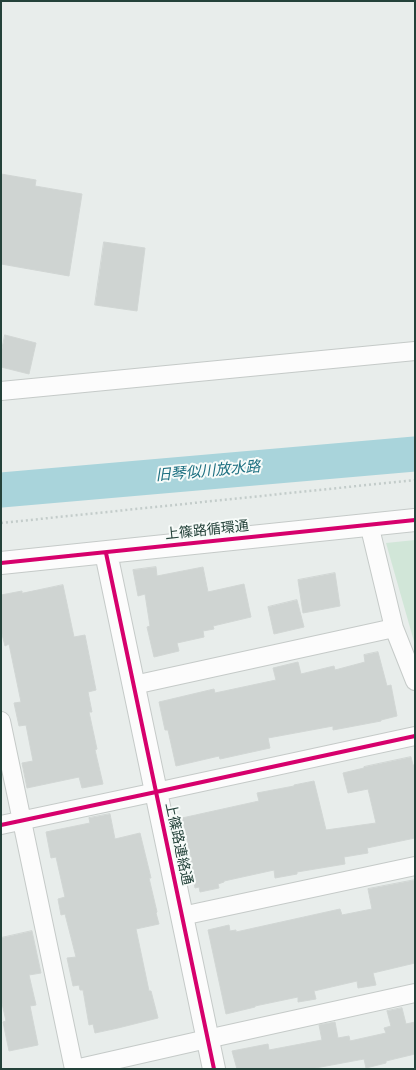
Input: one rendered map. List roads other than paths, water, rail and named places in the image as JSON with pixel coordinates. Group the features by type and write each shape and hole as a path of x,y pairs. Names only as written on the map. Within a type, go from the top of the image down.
{"street":[{"path":"1,391 415,351"},
{"name":"上篠路循環通","path":"1,563 415,520"},
{"path":"369,524 394,628 415,681"},
{"name":"上篠路連絡通","path":"106,553 214,1069"},
{"path":"134,685 394,628"},
{"path":"1,721 74,1069 415,993"},
{"path":"1,825 415,736"},
{"path":"182,916 415,866"}],"waterway":[{"name":"旧琴似川放水路","path":"1,490 415,454"}]}
